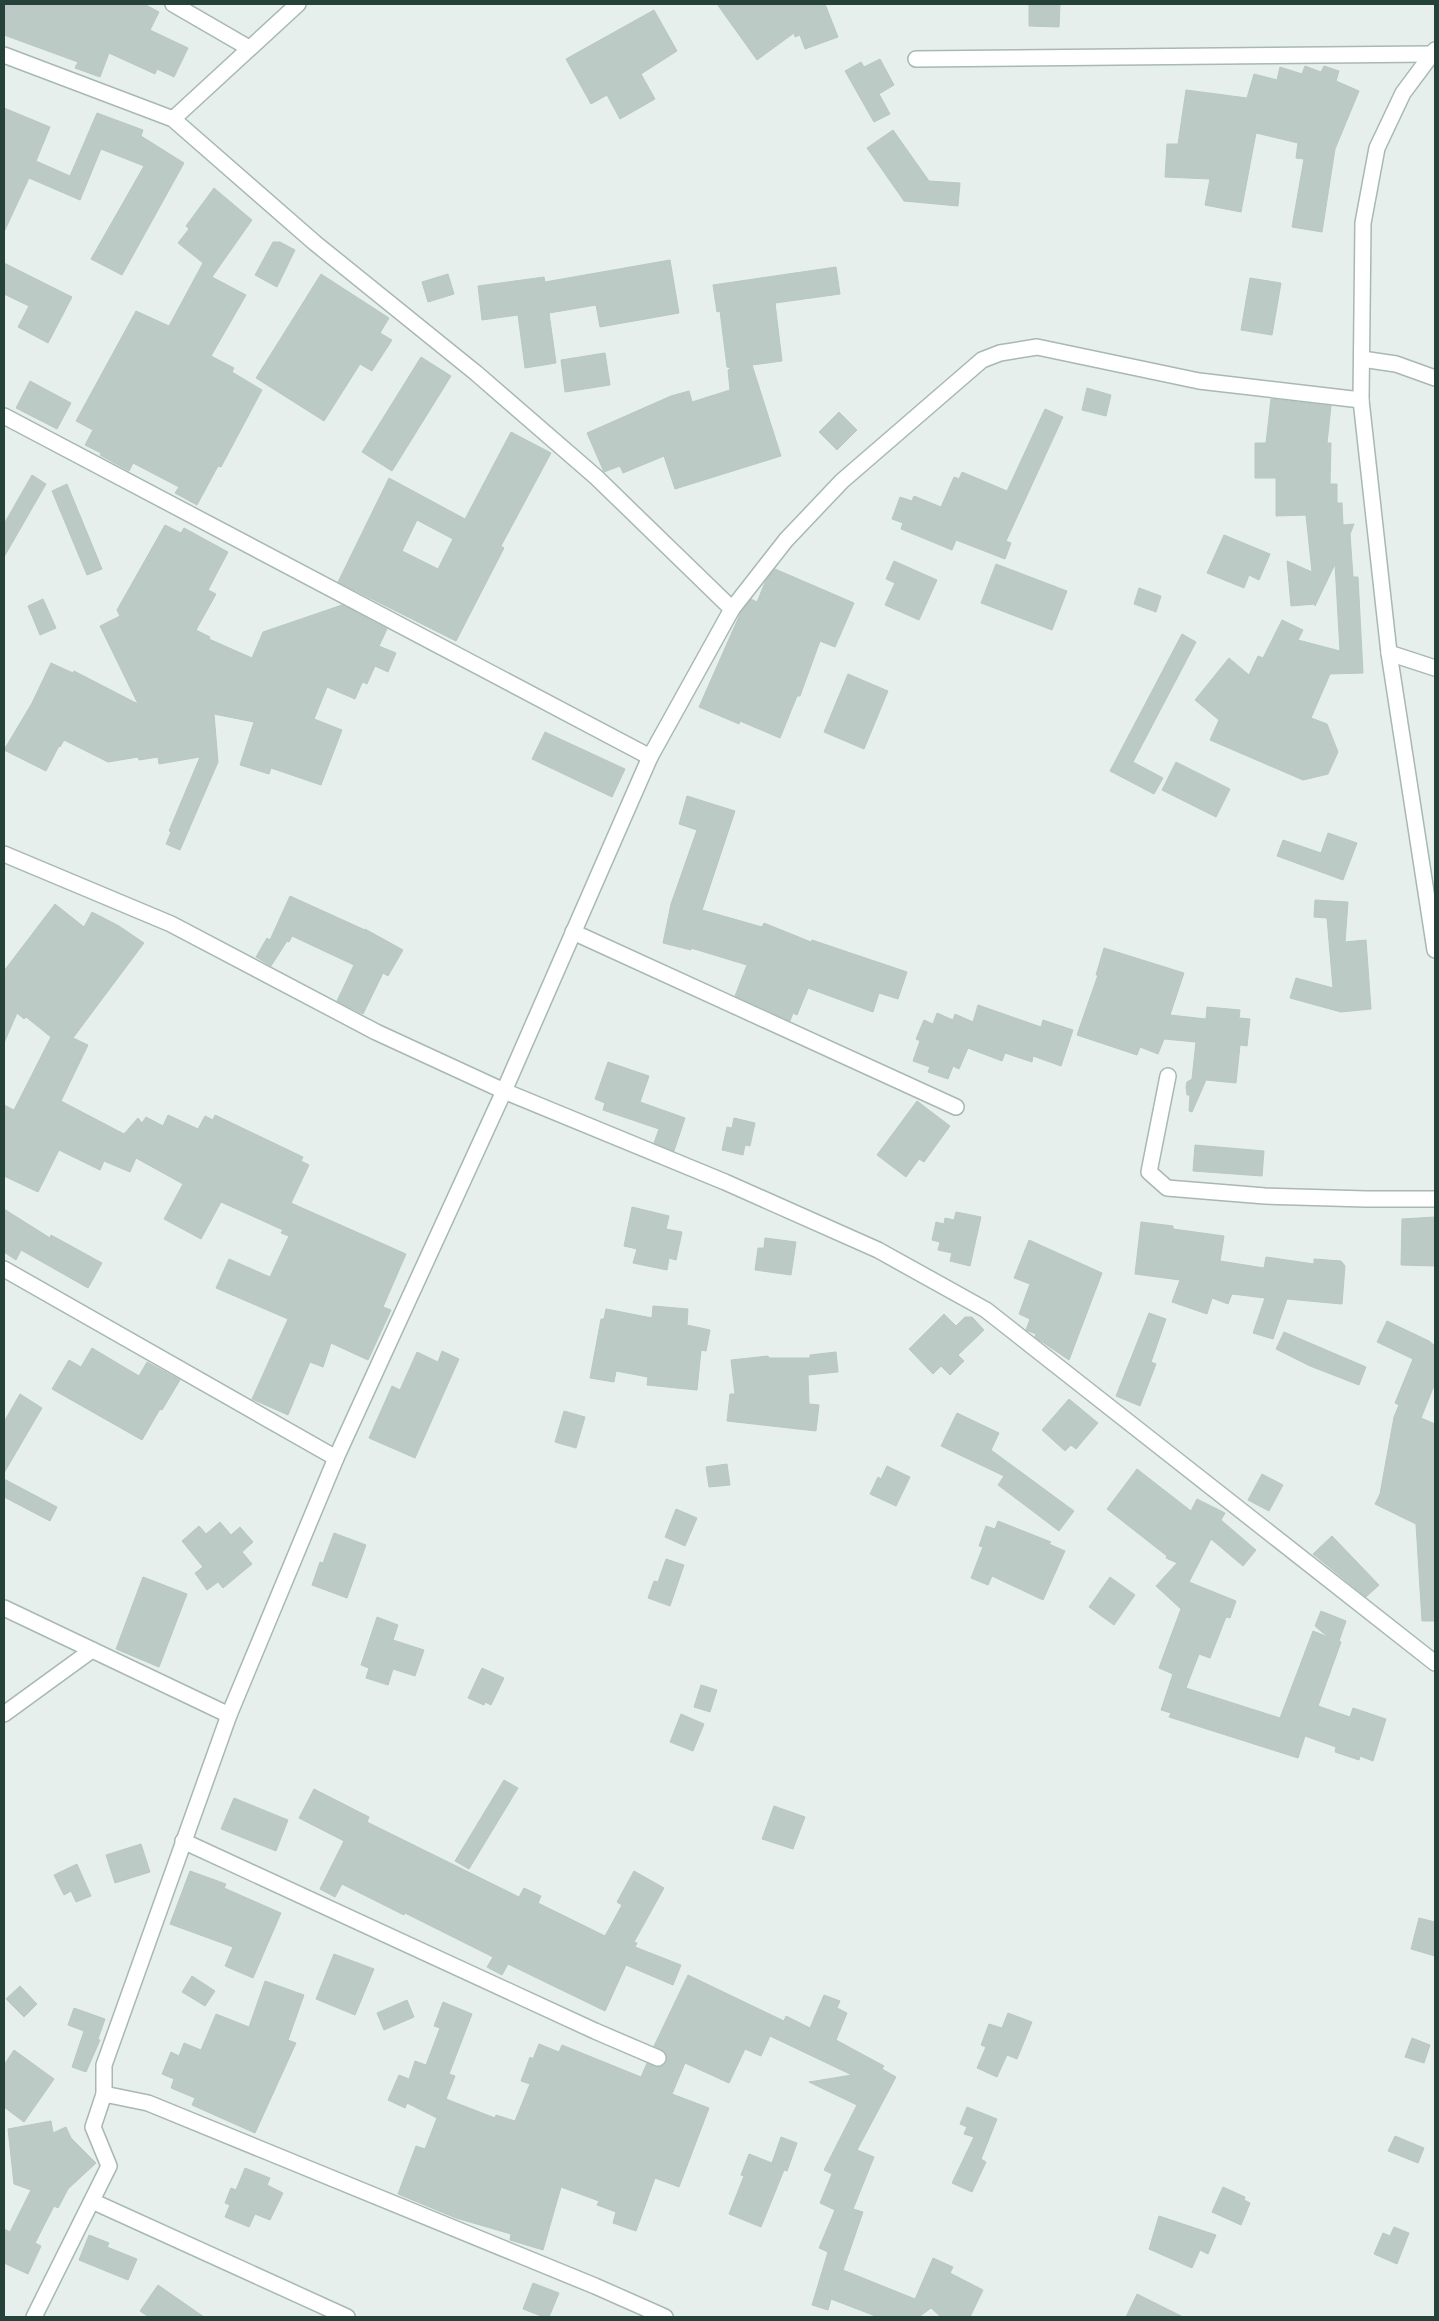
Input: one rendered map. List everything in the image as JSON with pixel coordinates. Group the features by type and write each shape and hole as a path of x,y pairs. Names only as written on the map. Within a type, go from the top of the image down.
{"street":[{"path":"173,4 250,48"},
{"path":"173,119 298,4"},
{"path":"916,58 1434,52"},
{"path":"1434,52 1403,92 1377,148 1363,223 1361,400 1388,653 1435,950"},
{"path":"4,56 173,119 315,243 476,373 596,477 732,609"},
{"path":"34,2317 109,2166 93,2127 104,2094 104,2065 229,1715 336,1458 504,1091 650,757 732,609 786,540 842,482 963,375 982,360 1000,353 1037,347 1199,381 1361,400"},
{"path":"1362,360 1396,364 1435,378"},
{"path":"4,416 650,757"},
{"path":"1388,653 1435,668"},
{"path":"4,854 171,924 376,1032 504,1091 725,1182 878,1250 986,1310 1435,1663"},
{"path":"574,932 956,1107"},
{"path":"1168,1076 1149,1172 1167,1188 1274,1196 1366,1200 1435,1199"},
{"path":"4,1269 336,1458"},
{"path":"4,1608 229,1715"},
{"path":"4,1714 92,1650"},
{"path":"183,1841 595,2031 658,2058"},
{"path":"104,2094 148,2103 595,2286 665,2317"},
{"path":"92,2201 347,2317"}],"building":[{"path":"4,4 144,4 159,12 150,30 188,48 174,77 157,69 155,74 109,53 100,77 75,68 78,62 4,35"},
{"path":"717,4 825,4 838,37 805,49 800,35 795,37 794,33 757,60"},
{"path":"1029,4 1060,4 1059,27 1029,26"},
{"path":"654,10 677,51 641,74 655,99 620,119 607,95 591,104 566,59"},
{"path":"880,59 894,85 879,94 890,114 874,122 845,71 861,62 864,67"},
{"path":"1305,66 1321,72 1324,66 1339,71 1336,81 1359,91 1335,149 1322,232 1292,227 1304,159 1296,158 1298,143 1256,133 1241,212 1205,205 1210,179 1165,177 1167,144 1178,144 1186,90 1247,98 1254,74 1277,80 1280,67 1302,74"},
{"path":"4,108 50,127 36,161 70,176 97,113 143,130 141,136 184,163 122,275 91,259 144,166 101,149 80,200 29,178 4,232"},
{"path":"893,130 929,181 960,183 958,206 904,201 867,148"},
{"path":"214,188 252,220 212,277 246,295 211,356 234,368 232,372 262,390 221,467 218,466 197,505 175,493 179,487 133,463 129,471 85,445 93,430 76,421 136,311 169,326 203,263 178,243 189,229 186,226"},
{"path":"273,242 280,242 295,250 277,287 255,275"},
{"path":"670,260 679,313 600,327 596,305 549,313 556,363 525,368 518,315 482,320 478,286 544,277 545,282"},
{"path":"4,263 72,297 48,343 18,327 29,306 4,294"},
{"path":"836,267 840,294 775,303 782,361 752,365 781,456 675,489 664,456 623,473 620,466 604,472 587,433 671,396 689,391 692,402 730,390 728,370 731,368 727,367 720,311 717,312 713,285"},
{"path":"321,274 389,318 380,333 392,340 372,371 360,364 324,421 256,378"},
{"path":"448,274 454,294 428,302 422,282"},
{"path":"1250,278 1281,283 1272,335 1241,330"},
{"path":"605,353 610,385 565,392 561,360"},
{"path":"421,357 451,376 392,471 362,452"},
{"path":"30,381 71,403 57,429 16,408"},
{"path":"1087,388 1111,395 1106,416 1082,410"},
{"path":"1271,399 1331,406 1327,443 1331,443 1330,484 1337,484 1337,503 1342,503 1343,525 1354,524 1350,534 1353,577 1358,577 1363,673 1330,674 1311,718 1327,724 1338,752 1328,774 1303,780 1210,740 1219,720 1195,700 1229,658 1249,675 1258,656 1263,658 1282,620 1303,630 1298,640 1340,651 1335,564 1315,606 1315,604 1291,606 1287,561 1312,572 1306,515 1276,516 1276,478 1255,478 1255,443 1266,443"},
{"path":"1045,409 1063,417 1006,541 1011,543 1005,559 956,540 952,550 901,529 903,523 892,519 900,497 912,501 914,496 941,507 954,477 959,479 962,472 1007,491"},
{"path":"839,412 857,430 837,450 819,432"},
{"path":"511,432 551,453 501,546 504,548 456,641 338,582 389,478 465,519","holes":["417,520 453,539 438,569 402,551"]},
{"path":"32,475 46,484 4,557 4,524"},
{"path":"67,484 102,569 87,575 52,491"},
{"path":"165,525 181,533 184,528 228,552 208,590 216,594 196,630 210,637 209,639 252,658 263,632 342,605 387,629 379,646 396,653 388,672 375,666 367,684 363,682 355,699 327,687 314,719 342,730 321,785 271,768 269,774 240,765 254,722 214,714 218,762 180,850 166,844 171,832 169,831 200,757 159,764 158,757 139,760 138,757 108,762 64,740 46,771 4,750 32,703 51,663 73,673 74,671 138,704 100,626 120,616 117,610"},
{"path":"1224,535 1270,554 1259,580 1249,575 1244,588 1207,573"},
{"path":"894,561 937,580 919,620 885,605 895,583 886,579"},
{"path":"996,564 1067,591 1052,630 981,603"},
{"path":"775,569 854,603 835,647 820,641 800,696 797,696 780,738 740,721 739,724 699,707 741,612 751,599 757,602 766,580"},
{"path":"1139,588 1161,596 1156,612 1134,604"},
{"path":"43,599 56,628 40,635 28,606"},
{"path":"1182,634 1196,642 1133,762 1163,778 1154,794 1110,771"},
{"path":"848,674 888,691 864,749 824,732"},
{"path":"545,732 625,769 612,797 532,759"},
{"path":"1176,762 1230,789 1216,817 1162,790"},
{"path":"687,796 735,811 702,910 762,927 764,923 811,942 812,940 907,972 898,999 879,993 873,1012 808,988 797,1015 793,1013 790,1021 735,996 747,965 691,948 691,950 663,943 671,904 697,830 679,824"},
{"path":"1328,833 1357,843 1343,880 1277,856 1283,840 1321,853"},
{"path":"290,896 365,929 403,950 388,976 383,973 363,1014 337,1001 354,965 292,936 271,966 256,957 267,938 270,940"},
{"path":"1315,900 1348,902 1345,942 1366,940 1371,1009 1341,1012 1290,998 1296,978 1333,988 1327,918 1314,917"},
{"path":"55,904 84,927 92,912 119,926 144,943 73,1038 88,1045 61,1101 124,1134 138,1118 142,1123 146,1117 163,1126 168,1115 198,1129 205,1116 213,1120 215,1115 303,1157 301,1161 309,1165 291,1203 406,1254 383,1307 391,1310 368,1360 331,1343 323,1367 310,1362 288,1415 252,1399 288,1319 216,1288 229,1259 270,1277 289,1236 281,1233 283,1230 221,1202 201,1239 164,1219 183,1184 136,1158 130,1172 104,1161 100,1170 59,1150 38,1192 4,1176 4,1105 14,1110 51,1037 26,1017 24,1019 17,1013 4,1043 4,971"},
{"path":"1104,948 1184,973 1170,1015 1206,1019 1207,1007 1240,1010 1239,1018 1250,1019 1247,1046 1240,1045 1236,1083 1206,1080 1192,1112 1189,1111 1190,1095 1187,1095 1186,1087 1187,1082 1192,1079 1196,1042 1164,1039 1158,1054 1140,1047 1137,1055 1077,1035 1098,975 1096,975"},
{"path":"978,1005 1041,1027 1043,1020 1073,1030 1061,1066 1033,1056 1032,1062 1005,1053 1002,1061 968,1048 959,1069 953,1066 948,1079 928,1072 930,1067 913,1061 920,1041 916,1039 924,1020 933,1024 937,1013 953,1020 955,1014 973,1022"},
{"path":"608,1062 649,1076 640,1102 685,1118 674,1151 654,1143 659,1129 603,1110 605,1103 595,1099"},
{"path":"917,1101 950,1126 924,1162 919,1159 906,1177 877,1155"},
{"path":"734,1118 755,1123 750,1146 745,1145 743,1155 722,1150 727,1127 732,1128"},
{"path":"1195,1145 1264,1151 1262,1176 1193,1171"},
{"path":"632,1207 669,1216 666,1229 682,1232 676,1260 669,1258 667,1270 633,1263 637,1249 624,1246"},
{"path":"4,1209 50,1238 51,1235 102,1263 88,1288 21,1250 16,1260 4,1252"},
{"path":"956,1212 981,1217 970,1266 950,1261 952,1253 938,1250 940,1242 932,1240 936,1222 944,1224 945,1218 954,1220"},
{"path":"1435,1217 1435,1266 1401,1265 1402,1219"},
{"path":"1141,1222 1173,1226 1173,1229 1224,1236 1220,1261 1264,1268 1266,1257 1314,1264 1314,1259 1341,1261 1345,1266 1342,1304 1287,1299 1273,1339 1253,1333 1265,1298 1232,1294 1228,1304 1212,1298 1207,1314 1172,1302 1180,1280 1135,1274"},
{"path":"765,1238 796,1242 791,1275 755,1270 758,1248 764,1248"},
{"path":"1029,1240 1102,1273 1069,1360 1035,1337 1036,1334 1026,1330 1030,1319 1019,1314 1030,1284 1014,1278"},
{"path":"653,1306 688,1309 687,1325 710,1330 706,1351 701,1350 697,1390 647,1385 648,1377 616,1371 614,1382 590,1378 601,1319 604,1319 606,1309 652,1318"},
{"path":"1149,1313 1166,1319 1151,1362 1156,1364 1140,1406 1116,1396"},
{"path":"944,1314 956,1326 965,1317 972,1317 984,1330 958,1355 964,1361 950,1375 941,1366 933,1374 909,1349"},
{"path":"1387,1321 1429,1341 1435,1346 1435,1383 1421,1418 1435,1424 1435,1621 1422,1621 1416,1524 1375,1504 1380,1494 1394,1417 1399,1405 1395,1403 1413,1359 1377,1342"},
{"path":"1284,1332 1366,1367 1359,1385 1310,1366 1276,1349"},
{"path":"92,1348 139,1376 147,1362 180,1380 142,1440 52,1389 69,1360 81,1367"},
{"path":"442,1351 459,1359 415,1458 369,1438 392,1386 400,1390 417,1352 438,1362"},
{"path":"836,1352 838,1372 808,1375 809,1404 819,1405 816,1431 727,1421 730,1394 735,1394 731,1360 768,1356 769,1358 810,1358 810,1355"},
{"path":"20,1394 42,1408 4,1473 4,1422"},
{"path":"1069,1399 1098,1423 1076,1449 1071,1445 1065,1451 1042,1430"},
{"path":"564,1411 585,1417 576,1448 555,1442"},
{"path":"957,1413 999,1433 991,1450 1074,1511 1059,1531 998,1485 1004,1476 941,1446"},
{"path":"727,1464 730,1485 709,1487 706,1467"},
{"path":"887,1466 910,1477 896,1506 870,1494 878,1477 881,1479"},
{"path":"1137,1469 1191,1511 1197,1499 1225,1513 1221,1520 1256,1550 1243,1566 1211,1539 1189,1582 1236,1601 1230,1618 1226,1617 1210,1658 1199,1654 1186,1688 1280,1718 1313,1631 1328,1637 1315,1626 1321,1611 1346,1621 1339,1641 1341,1642 1318,1706 1350,1717 1353,1708 1386,1719 1373,1761 1360,1756 1359,1760 1335,1752 1336,1747 1305,1736 1298,1758 1169,1717 1171,1713 1161,1710 1173,1674 1159,1668 1181,1609 1156,1586 1177,1563 1166,1558 1167,1556 1107,1509"},
{"path":"1262,1474 1283,1485 1269,1511 1248,1500"},
{"path":"4,1479 57,1507 50,1521 4,1497"},
{"path":"676,1509 697,1518 685,1546 665,1537"},
{"path":"998,1521 1051,1542 1049,1544 1065,1551 1043,1600 992,1576 988,1585 971,1578 983,1547 979,1546 986,1526 995,1529"},
{"path":"220,1522 231,1535 240,1527 253,1542 242,1552 252,1564 223,1588 218,1582 207,1590 195,1573 203,1567 182,1541 199,1526 206,1534"},
{"path":"334,1533 366,1545 347,1598 312,1585 320,1562 323,1563"},
{"path":"1332,1536 1379,1585 1366,1597 1313,1554"},
{"path":"666,1559 684,1565 670,1606 648,1598 654,1581 658,1582"},
{"path":"143,1577 187,1594 159,1667 116,1649"},
{"path":"1110,1577 1135,1595 1114,1625 1089,1607"},
{"path":"377,1617 398,1625 393,1640 424,1650 415,1676 393,1669 388,1685 366,1678 369,1668 361,1665"},
{"path":"482,1668 504,1678 491,1705 485,1702 484,1705 468,1698"},
{"path":"701,1685 717,1690 710,1712 694,1707"},
{"path":"681,1714 704,1724 693,1751 670,1742"},
{"path":"504,1780 518,1788 469,1869 455,1861"},
{"path":"314,1789 369,1817 367,1822 519,1897 524,1888 541,1896 538,1903 605,1936 622,1905 617,1902 634,1871 664,1888 634,1942 637,1943 635,1947 681,1965 673,1985 626,1965 605,2011 508,1964 502,1975 487,1967 493,1957 342,1884 335,1897 320,1889 344,1841 299,1818"},
{"path":"234,1798 288,1820 276,1851 221,1829"},
{"path":"774,1806 805,1817 793,1849 762,1839"},
{"path":"141,1844 150,1872 115,1883 106,1855"},
{"path":"77,1864 91,1896 76,1902 71,1891 64,1895 54,1875"},
{"path":"190,1871 226,1884 224,1888 281,1913 253,1978 225,1966 233,1947 170,1924"},
{"path":"1419,1918 1435,1922 1435,1956 1411,1949"},
{"path":"334,1954 374,1969 355,2015 316,1999"},
{"path":"688,1975 784,2021 786,2016 810,2028 824,1995 840,2001 837,2008 847,2013 836,2040 884,2066 882,2069 896,2077 857,2150 874,2157 853,2209 863,2212 843,2270 915,2299 933,2258 953,2267 950,2273 983,2290 970,2317 941,2317 931,2308 919,2317 878,2317 831,2299 828,2310 812,2305 828,2252 819,2248 835,2210 820,2203 832,2174 824,2170 857,2105 809,2082 852,2075 770,2036 761,2056 745,2049 729,2083 685,2063 672,2094 709,2108 679,2187 655,2178 636,2231 613,2223 616,2212 597,2205 599,2201 561,2187 543,2250 510,2240 511,2234 456,2218 398,2194 416,2146 425,2149 437,2118 407,2103 405,2108 388,2100 399,2075 409,2079 415,2061 426,2065 440,2028 434,2026 443,2002 472,2014 449,2074 455,2076 446,2099 495,2118 496,2115 515,2121 530,2084 521,2081 530,2057 533,2059 539,2044 559,2052 562,2045 641,2077 647,2063 659,2067 664,2065 667,2061 666,2053 654,2046"},
{"path":"192,1976 215,1991 205,2006 182,1992"},
{"path":"265,1981 304,1995 288,2040 296,2043 255,2133 192,2105 195,2098 171,2088 174,2079 162,2074 171,2052 179,2056 184,2043 201,2050 216,2014 249,2027"},
{"path":"20,1986 37,2004 24,2017 6,1999"},
{"path":"407,2000 414,2017 384,2030 377,2013"},
{"path":"74,2008 105,2019 98,2039 100,2040 86,2072 72,2067 84,2031 68,2025"},
{"path":"1008,2013 1032,2022 1017,2059 1007,2055 997,2077 977,2068 986,2047 981,2045 989,2024 1002,2028"},
{"path":"1412,2038 1430,2045 1424,2063 1405,2057"},
{"path":"14,2050 54,2079 24,2122 4,2107 4,2065"},
{"path":"967,2107 997,2119 981,2159 986,2162 972,2192 952,2183 974,2137 964,2134 967,2127 960,2124"},
{"path":"51,2121 53,2133 66,2127 71,2138 96,2163 68,2189 58,2208 54,2206 35,2243 41,2246 28,2274 4,2263 4,2229 10,2232 31,2190 14,2184 8,2129"},
{"path":"1395,2136 1424,2148 1418,2163 1388,2151"},
{"path":"781,2137 797,2143 787,2171 784,2170 761,2227 729,2214 744,2176 741,2175 749,2154 772,2163"},
{"path":"245,2168 270,2178 267,2185 283,2193 270,2220 255,2214 249,2227 225,2217 230,2205 225,2203 231,2188 236,2190"},
{"path":"1223,2187 1245,2197 1244,2200 1250,2203 1241,2225 1212,2212"},
{"path":"1159,2216 1216,2235 1208,2254 1200,2250 1192,2268 1149,2249"},
{"path":"1394,2227 1409,2233 1397,2264 1374,2254 1383,2233 1390,2236"},
{"path":"89,2235 109,2243 107,2247 137,2259 128,2280 79,2260"},
{"path":"533,2283 559,2293 549,2317 523,2309"},
{"path":"158,2285 204,2317 149,2317 140,2311"},
{"path":"1137,2294 1183,2317 1126,2317"}]}
